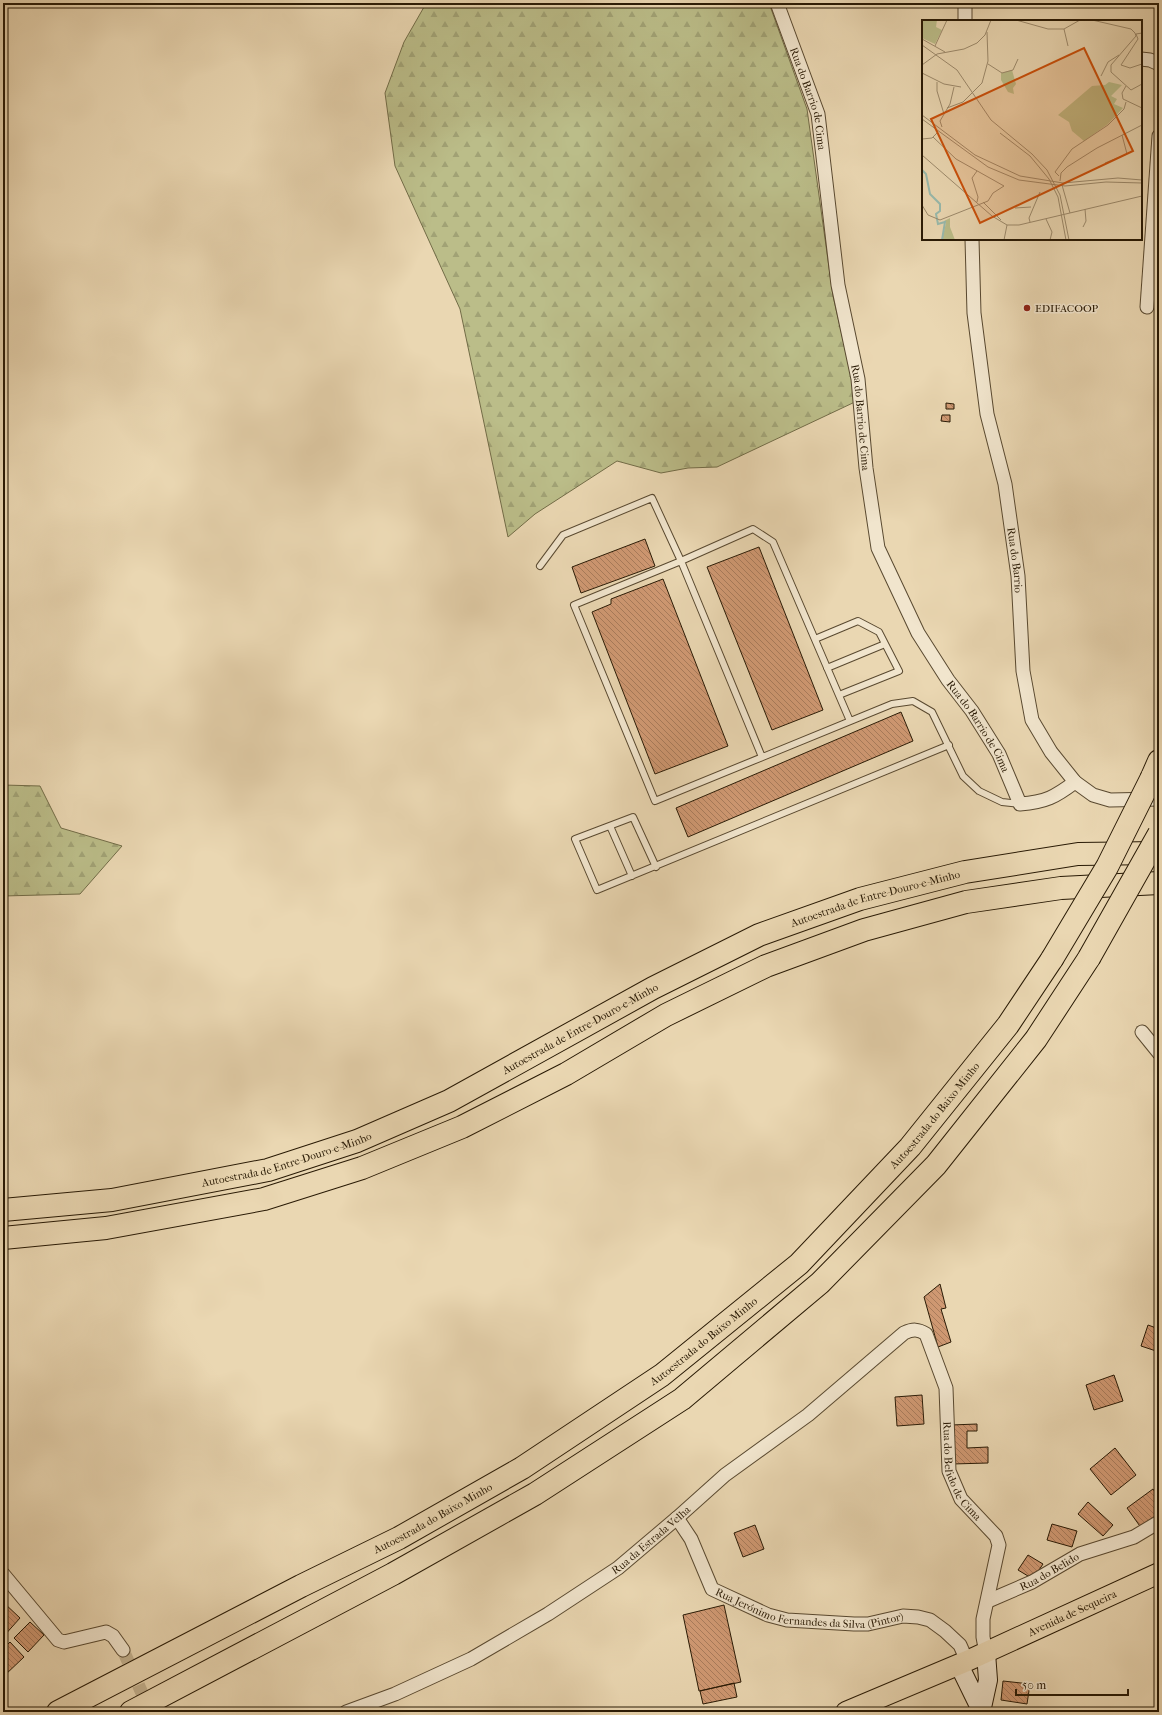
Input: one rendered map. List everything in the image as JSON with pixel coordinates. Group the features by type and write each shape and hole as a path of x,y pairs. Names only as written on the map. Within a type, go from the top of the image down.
{"highway":[{"name":"Autoestrada do Baixo Minho","path":"58,1712 301,1586 400,1538 522,1468 662,1375 799,1264 910,1147 1008,1025 1052,959 1107,867 1156,769"},
{"path":"131,1712 393,1574 535,1494 682,1400 820,1284 936,1165 1036,1039 1089,958 1159,834"},
{"name":"Autoestrada de Entre-Douro-e-Minho","path":"3,1210 112,1200 268,1170 357,1141 449,1101 653,988 759,935 860,899 965,872 1078,854 1159,853"},
{"path":"3,1238 106,1228 264,1199 362,1168 462,1127 566,1074 666,1015 766,966 864,930 966,902 1060,888 1159,883"}],"main road":[{"name":"Avenida de Sequeira","path":"846,1712 986,1653 1159,1573"}],"street":[{"name":"Rua do Barrio de Cima","path":"777,3 818,114 838,285 858,379 866,468 878,548 918,633 948,680 972,711 999,754 1020,804"},
{"path":"965,3 965,20"},
{"path":"1142,59 1150,60 1159,64"},
{"path":"1147,307 1159,136"},
{"name":"Rua do Barrio","path":"972,240 974,313 987,414 1006,492 1018,576 1023,671 1032,720 1051,752 1076,782 1093,795 1110,800 1159,799"},
{"path":"1020,804 1036,803 1054,797 1076,782"},
{"path":"1142,1032 1159,1053"},
{"name":"Rua da Estrada Velha","path":"346,1712 395,1694 471,1659 535,1621 618,1568 725,1475 808,1415 904,1333 911,1330 919,1330 926,1334"},
{"name":"Rua do Belido de Cima","path":"926,1334 946,1388 949,1470 962,1499 996,1536 999,1545 988,1601"},
{"name":"Rua Jerónimo Fernandes da Silva (Pintor)","path":"677,1518 691,1539 712,1589 768,1614 787,1620 868,1624 903,1616 918,1616 930,1620 960,1645 963,1663"},
{"name":"Rua do Belido","path":"988,1601 1032,1582 1080,1554 1134,1537 1159,1522"},
{"path":"4,1577 58,1640 64,1642 106,1632 113,1636 123,1650"},
{"path":"981,1711 988,1680 983,1637 983,1619 984,1608 988,1601"},
{"path":"963,1663 981,1711"}],"lane":[{"path":"540,566 563,535 652,498 681,561 762,757"},
{"path":"850,721 773,542 753,529 681,561 574,605 655,801 892,704 913,701 932,712 963,776 979,791 1002,802 1020,804"},
{"path":"815,639 858,621 880,632 899,670 839,695"},
{"path":"828,668 885,644"},
{"path":"656,867 633,817 575,839 597,890 656,867 949,745"},
{"path":"610,826 632,876"}],"green space":[{"path":"424,3 769,3 807,109 833,296 857,401 717,467 688,468 661,473 617,461 535,514 508,537 460,309 395,166 385,93 404,42 424,7"},
{"path":"3,785 40,786 61,828 122,846 80,894 3,896"}],"building":[{"path":"946,403 954,404 954,409 946,409"},
{"path":"942,415 950,415 950,422 941,421"},
{"path":"645,539 655,566 581,593 572,567"},
{"path":"759,547 823,710 772,730 707,567"},
{"path":"663,579 728,746 655,774 592,612 611,604 611,599"},
{"path":"901,712 913,741 688,837 676,808"},
{"path":"940,1284 946,1308 941,1309 951,1342 938,1347 924,1297"},
{"path":"1148,1325 1159,1329 1159,1352 1141,1346"},
{"path":"1114,1375 1123,1401 1094,1410 1086,1385"},
{"path":"922,1395 924,1424 897,1426 895,1397"},
{"path":"977,1424 977,1431 967,1431 967,1448 988,1447 988,1463 952,1464 951,1425"},
{"path":"1115,1448 1136,1475 1111,1495 1090,1469"},
{"path":"1153,1489 1159,1498 1159,1517 1142,1529 1127,1508"},
{"path":"1088,1502 1113,1525 1103,1536 1078,1514"},
{"path":"1052,1524 1077,1531 1072,1547 1047,1540"},
{"path":"755,1525 764,1549 743,1557 734,1533"},
{"path":"1028,1555 1043,1564 1033,1579 1018,1570"},
{"path":"3,1602 20,1618 3,1637"},
{"path":"724,1605 741,1682 699,1691 683,1615"},
{"path":"30,1622 44,1635 28,1652 14,1638"},
{"path":"10,1642 24,1657 4,1676 3,1649"},
{"path":"1003,1681 1030,1684 1027,1704 1001,1700"},
{"path":"734,1683 737,1697 703,1704 700,1691"}],"tunnel":[{"path":"123,1650 149,1709"}],"place":[{"name":"EDIFACOOP","path":"1027,308"}]}
